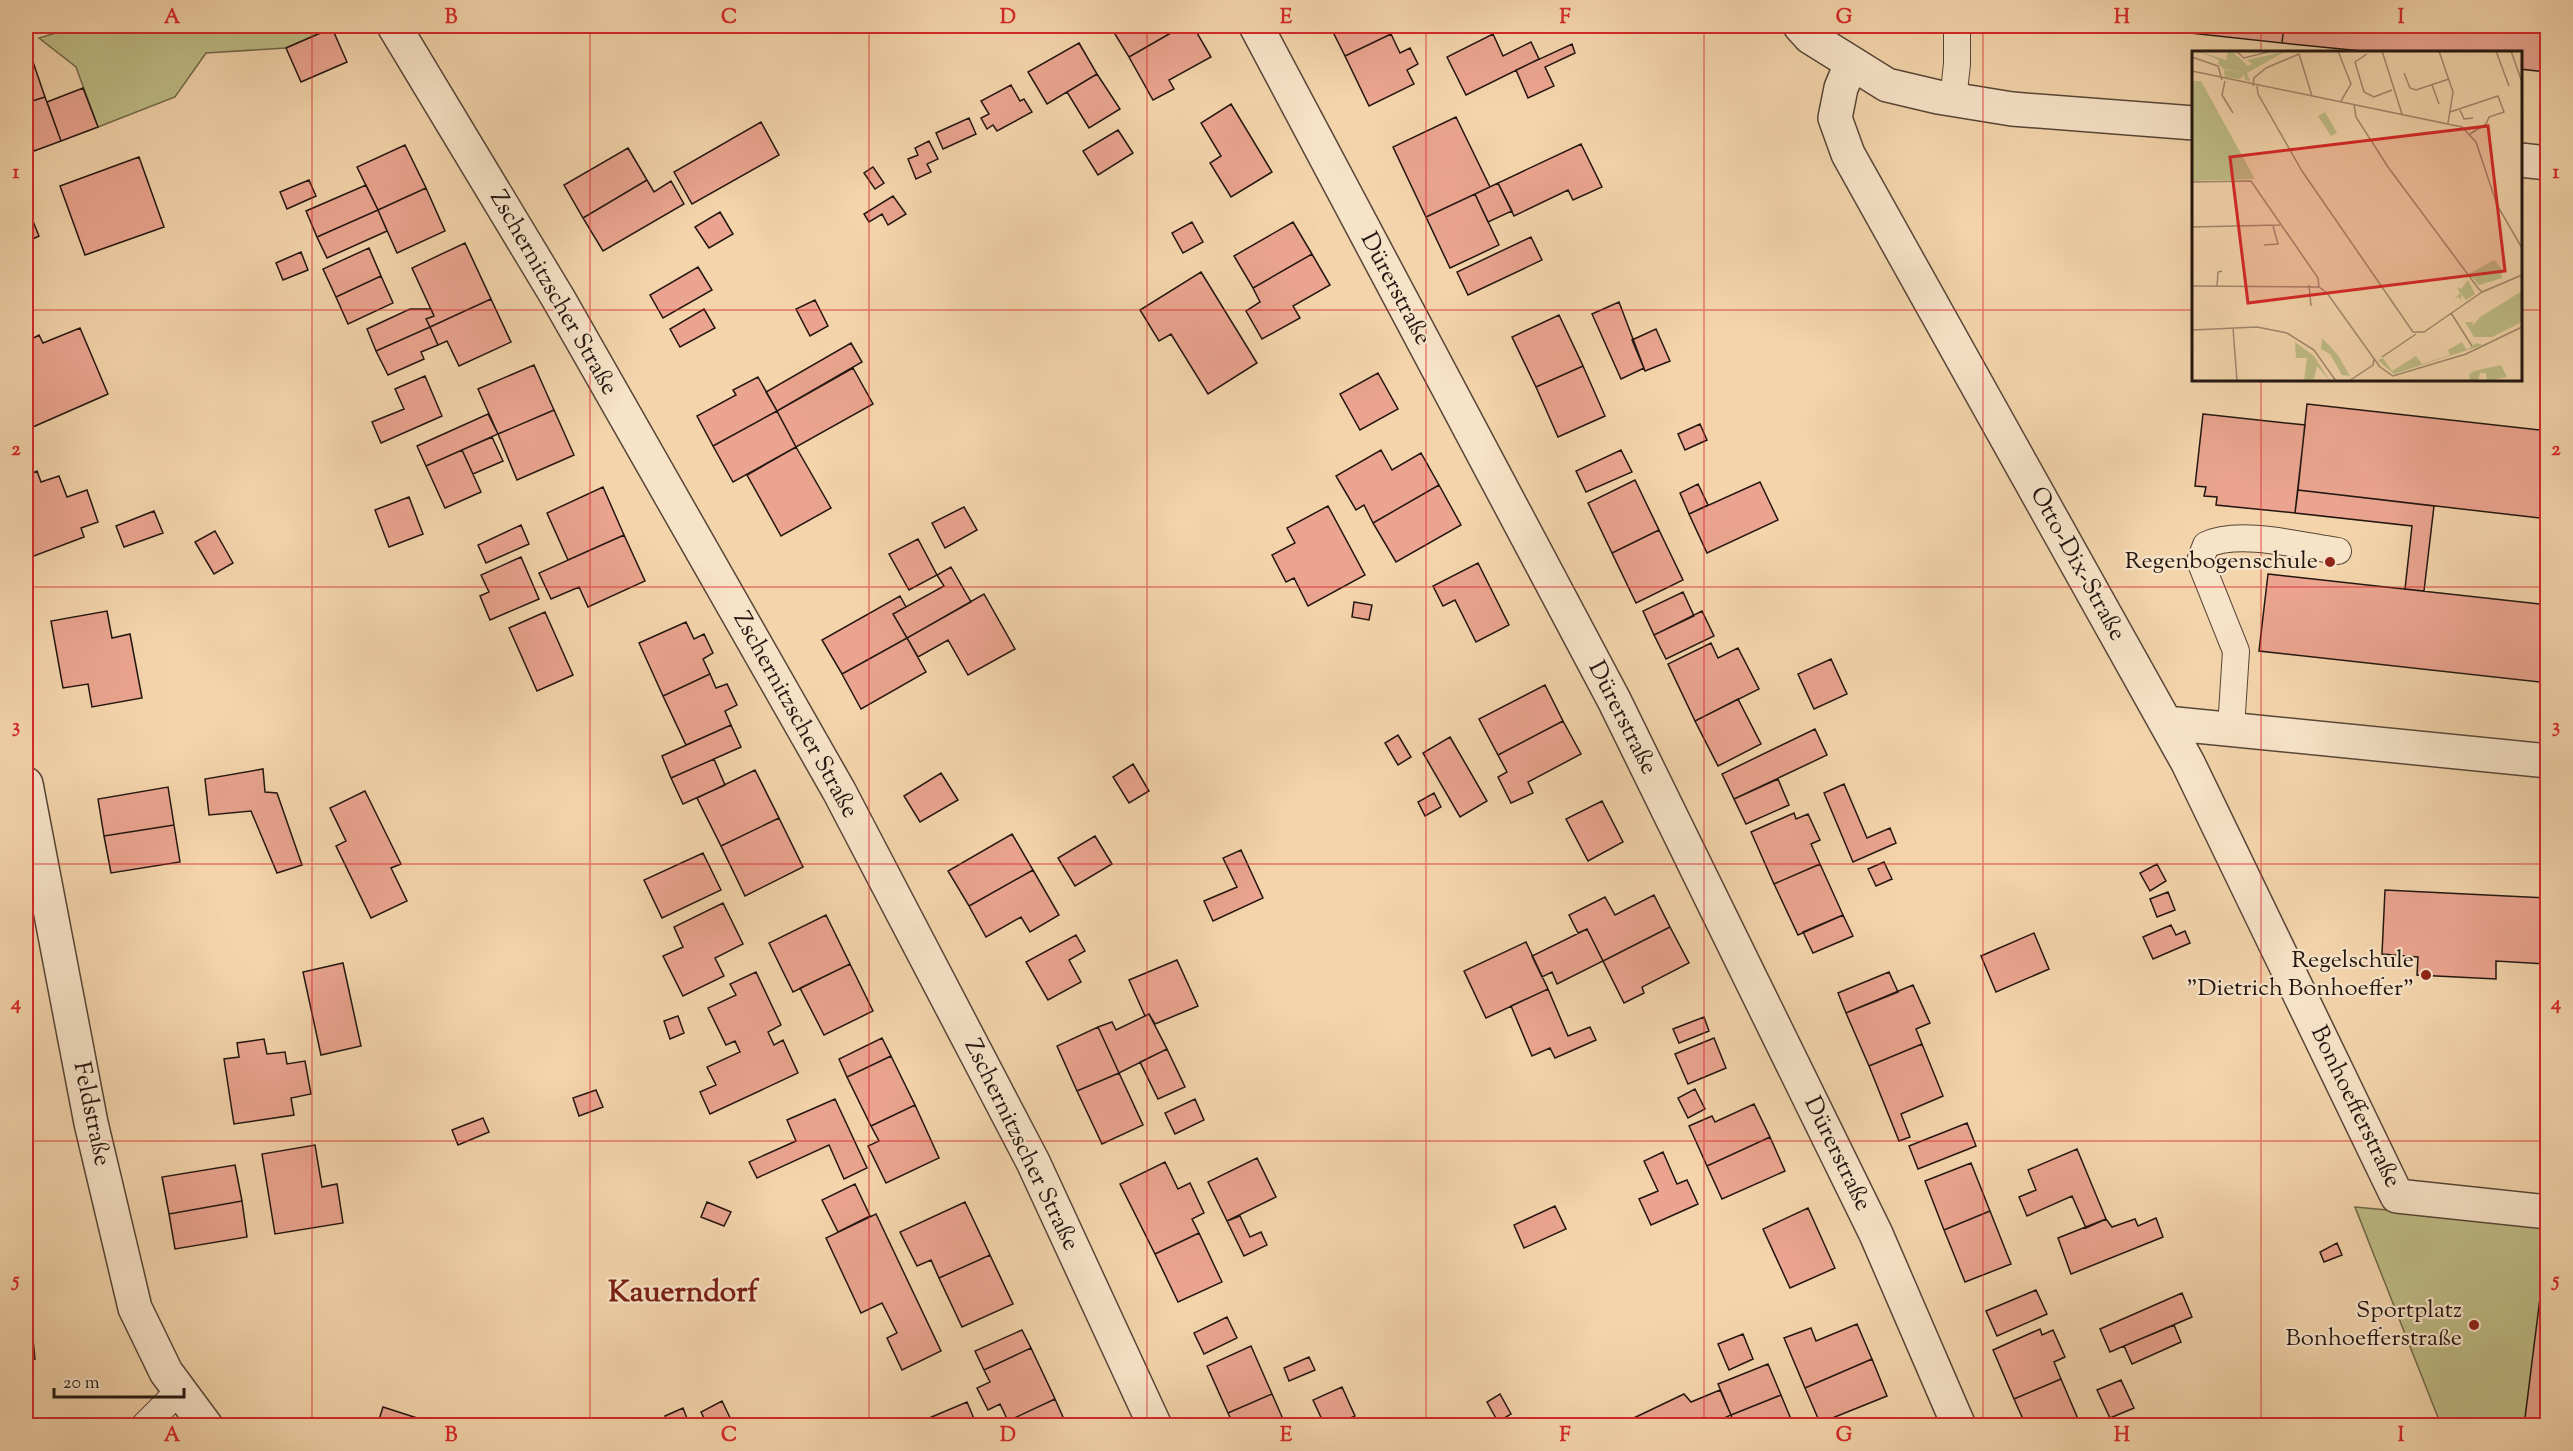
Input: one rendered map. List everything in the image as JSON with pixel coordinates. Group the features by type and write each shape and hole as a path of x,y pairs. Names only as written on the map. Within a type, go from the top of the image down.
{"street":[{"name":"Zschernitzscher Straße","path":"394,26 558,298 839,790 1033,1162 1155,1425"},
{"name":"Dürerstraße","path":"1256,26 1614,700 1876,1234 1959,1425"},
{"path":"1800,26 1810,37 1887,84 1953,100 2012,109 2192,123"},
{"name":"Otto-Dix-Straße","path":"1851,64 1841,88 1835,118 1848,154 2166,723"},
{"path":"2522,160 2547,164"},
{"path":"2166,723 2547,761"},
{"name":"Bonhoefferstraße","path":"2166,723 2397,1196 2547,1212"},
{"name":"Feldstraße","path":"26,784 91,1123 135,1308 166,1372 206,1425"}],"lane":[{"path":"1953,100 1957,64 1957,26"},
{"path":"2230,728 2236,651 2200,561 2206,545 2220,538 2241,538 2338,551"},
{"path":"144,1425 180,1390"}],"shaded area":[{"path":"69,26 337,26 286,48 206,53 175,97 98,127 76,67 39,38 69,29"},
{"name":"Sportplatz Bonhoefferstraße","path":"2355,1207 2547,1225 2547,1425 2441,1425"}],"building":[{"path":"1110,26 1183,26 1129,57"},
{"path":"1183,26 1193,26 1211,57 1169,80 1174,89 1153,100 1129,57"},
{"path":"1330,26 1387,26 1391,34 1345,56"},
{"path":"2125,26 2284,26 2282,43"},
{"path":"2284,26 2548,26 2547,72 2522,69 2522,51 2362,51 2282,43"},
{"path":"332,28 347,62 301,82 286,48"},
{"path":"1391,34 1400,53 1410,48 1418,64 1407,70 1414,84 1369,106 1345,56"},
{"path":"1493,34 1503,56 1531,42 1539,59 1466,95 1447,57"},
{"path":"1079,43 1097,74 1047,104 1028,72"},
{"path":"1572,44 1575,53 1545,67 1554,86 1528,98 1516,70"},
{"path":"32,59 45,97 26,103 26,61"},
{"path":"1097,74 1120,109 1089,128 1067,92"},
{"path":"1011,85 1020,101 1024,99 1032,112 997,131 993,125 987,129 981,118 989,114 981,101"},
{"path":"83,88 98,127 61,141 47,102"},
{"path":"45,97 61,141 34,151 26,126 26,103"},
{"path":"1231,104 1272,172 1231,197 1210,163 1221,156 1201,123"},
{"path":"1456,117 1490,187 1426,217 1393,147"},
{"path":"969,118 976,134 943,149 936,133"},
{"path":"761,122 779,155 692,204 674,172"},
{"path":"1118,130 1133,153 1098,175 1083,151"},
{"path":"929,141 938,159 927,164 931,172 916,179 908,159 918,155 915,148"},
{"path":"1581,144 1602,187 1573,200 1568,190 1514,216 1498,183"},
{"path":"405,145 426,188 378,210 357,167"},
{"path":"628,148 647,180 583,218 564,185"},
{"path":"139,157 164,227 85,255 60,186"},
{"path":"873,167 884,183 875,189 864,173"},
{"path":"309,180 316,196 287,209 280,192"},
{"path":"647,180 654,192 671,181 684,204 603,251 583,218"},
{"path":"1498,183 1512,211 1488,222 1475,194"},
{"path":"366,185 378,210 317,237 306,211"},
{"path":"426,188 445,231 397,253 378,210"},
{"path":"1475,194 1499,245 1450,268 1426,217"},
{"path":"893,196 906,214 888,225 882,214 869,222 864,214"},
{"path":"26,204 39,236 26,242"},
{"path":"378,210 387,231 327,258 317,237"},
{"path":"720,212 733,234 709,248 695,227"},
{"path":"1192,222 1203,242 1183,253 1172,233"},
{"path":"1293,222 1312,254 1253,288 1234,256"},
{"path":"1531,237 1542,260 1468,295 1457,272"},
{"path":"465,243 491,299 430,327 426,319 434,316 412,268"},
{"path":"369,248 381,276 336,297 323,269"},
{"path":"301,252 308,270 283,280 276,263"},
{"path":"1312,254 1330,285 1293,306 1300,318 1262,339 1246,311 1260,302 1253,288"},
{"path":"698,267 712,290 663,318 650,295"},
{"path":"1201,272 1257,363 1208,394 1171,334 1159,341 1140,310"},
{"path":"381,276 393,303 348,324 336,297"},
{"path":"491,299 511,342 459,366 447,341 438,345 430,327"},
{"path":"815,300 828,326 810,336 796,309"},
{"path":"1619,302 1644,368 1621,379 1592,314"},
{"path":"410,309 431,309 434,316 426,319 430,327 376,351 367,329"},
{"path":"704,309 715,328 680,347 670,329"},
{"path":"1559,315 1583,366 1536,387 1512,337"},
{"path":"430,327 438,345 421,352 424,359 388,375 376,351"},
{"path":"80,328 108,394 26,430 26,342 39,335 43,343"},
{"path":"1656,329 1670,361 1645,371 1632,340"},
{"path":"851,343 862,362 777,411 766,392"},
{"path":"534,365 554,410 498,434 478,389"},
{"path":"1583,366 1605,416 1558,437 1536,387"},
{"path":"853,368 873,404 796,447 777,411"},
{"path":"1378,373 1398,409 1360,430 1340,394"},
{"path":"425,376 442,416 381,443 372,422 404,409 395,389"},
{"path":"758,377 777,411 713,446 697,416 736,395 733,390"},
{"path":"2307,404 2548,431 2548,519 2298,490"},
{"path":"554,410 574,455 517,480 498,434"},
{"path":"777,411 796,447 733,482 713,446"},
{"path":"488,414 498,434 426,466 417,446"},
{"path":"2203,414 2305,425 2295,513 2216,505 2217,497 2204,496 2206,487 2195,486"},
{"path":"1700,424 1707,440 1685,450 1678,434"},
{"path":"492,437 503,461 473,474 462,450"},
{"path":"796,447 831,508 781,536 747,475"},
{"path":"462,450 481,492 445,508 426,466"},
{"path":"1381,450 1392,470 1421,453 1439,485 1373,523 1364,505 1356,510 1336,476"},
{"path":"1621,450 1632,472 1586,492 1576,471"},
{"path":"37,471 41,482 59,476 67,497 87,490 98,522 81,528 84,537 26,559 26,476"},
{"path":"1635,480 1659,530 1612,553 1588,503"},
{"path":"1760,482 1778,520 1707,553 1689,514"},
{"path":"1698,484 1708,505 1689,514 1680,493"},
{"path":"1439,485 1461,525 1396,562 1373,523"},
{"path":"603,487 624,535 568,560 547,513"},
{"path":"2298,490 2434,506 2424,591 2405,589 2412,526 2295,513"},
{"path":"409,497 423,534 389,547 375,510"},
{"path":"1328,506 1365,575 1308,606 1294,578 1286,582 1272,555 1295,543 1287,528"},
{"path":"964,507 977,530 945,548 932,523"},
{"path":"154,511 163,533 124,547 116,526"},
{"path":"521,525 529,544 486,563 478,545"},
{"path":"1659,530 1683,580 1636,603 1612,553"},
{"path":"215,531 233,563 214,574 195,542"},
{"path":"624,535 645,581 588,607 579,587 551,599 539,573"},
{"path":"918,539 937,575 909,590 889,554"},
{"path":"521,557 539,599 490,620 480,596 489,592 481,575"},
{"path":"1478,563 1509,625 1476,642 1455,600 1443,606 1433,586"},
{"path":"951,567 971,602 907,638 893,614 944,586 937,575"},
{"path":"2268,574 2548,605 2548,683 2259,651"},
{"path":"1683,592 1694,616 1654,635 1643,611"},
{"path":"984,594 1015,649 968,675 948,640 918,657 907,638"},
{"path":"900,596 906,607 893,614 907,638 842,674 822,640"},
{"path":"1354,602 1372,605 1369,620 1352,617"},
{"path":"107,611 112,638 130,634 142,698 92,707 88,684 63,688 51,621"},
{"path":"1702,611 1714,636 1666,659 1654,635"},
{"path":"545,612 573,675 537,691 509,628"},
{"path":"686,622 694,639 704,634 713,653 703,659 710,674 663,696 639,643"},
{"path":"907,638 926,672 861,709 842,674"},
{"path":"1711,643 1718,658 1738,648 1759,689 1695,721 1668,664"},
{"path":"1831,659 1847,694 1814,709 1798,674"},
{"path":"710,674 716,688 727,684 737,705 725,711 731,725 686,745 663,696"},
{"path":"1545,685 1563,721 1498,755 1479,719"},
{"path":"1738,699 1761,744 1718,766 1695,721"},
{"path":"1563,721 1581,754 1528,782 1533,793 1511,803 1498,777 1507,772 1498,755"},
{"path":"731,725 741,747 671,778 662,756"},
{"path":"1815,729 1827,755 1734,799 1722,774"},
{"path":"1398,735 1411,757 1398,765 1385,743"},
{"path":"1450,737 1487,801 1460,817 1423,753"},
{"path":"714,759 725,785 683,804 671,778"},
{"path":"1133,764 1149,791 1129,803 1113,777"},
{"path":"263,769 265,792 277,793 302,865 277,873 251,811 209,815 205,779"},
{"path":"755,770 779,818 721,846 697,798"},
{"path":"941,773 958,800 920,822 904,796"},
{"path":"1778,779 1789,805 1746,824 1734,799"},
{"path":"1844,784 1867,838 1890,828 1896,843 1853,862 1824,793"},
{"path":"168,787 174,825 104,836 98,799"},
{"path":"365,791 401,864 391,868 407,901 371,918 336,846 346,841 330,808"},
{"path":"1434,793 1441,807 1425,816 1418,802"},
{"path":"1602,801 1623,842 1588,861 1566,819"},
{"path":"1794,813 1796,819 1808,814 1820,840 1811,844 1820,864 1774,884 1751,832"},
{"path":"779,818 803,867 745,896 721,846"},
{"path":"174,825 180,862 111,873 104,836"},
{"path":"1012,834 1033,870 969,906 948,871"},
{"path":"1095,836 1112,864 1075,886 1058,858"},
{"path":"1241,850 1263,898 1213,921 1204,901 1237,887 1223,858"},
{"path":"703,853 721,890 662,918 644,880"},
{"path":"1884,862 1892,879 1876,886 1868,869"},
{"path":"1820,864 1843,915 1798,935 1774,884"},
{"path":"2157,864 2166,881 2150,891 2140,873"},
{"path":"1033,870 1059,915 1030,932 1021,917 986,937 969,906"},
{"path":"2385,890 2548,898 2548,964 2496,961 2496,979 2417,975 2418,957 2382,954"},
{"path":"2168,892 2175,910 2157,917 2150,899"},
{"path":"1654,895 1670,927 1603,961 1587,929 1578,933 1569,915 1605,897 1615,915"},
{"path":"723,903 743,944 715,958 724,976 683,996 663,956 683,947 674,927"},
{"path":"826,915 850,964 793,992 769,943"},
{"path":"1843,915 1853,936 1813,953 1803,932"},
{"path":"2171,925 2176,935 2185,931 2190,943 2153,959 2143,937"},
{"path":"1670,927 1689,963 1642,987 1644,993 1624,1003 1603,961"},
{"path":"1587,929 1603,961 1557,984 1552,972 1542,977 1532,956"},
{"path":"2034,933 2049,969 1996,992 1981,956"},
{"path":"1076,935 1085,951 1069,960 1081,982 1048,1000 1026,962"},
{"path":"1526,942 1548,989 1486,1018 1464,971"},
{"path":"1177,960 1198,1006 1155,1024 1149,1014 1145,1016 1129,980"},
{"path":"343,963 361,1046 321,1055 303,972"},
{"path":"850,964 873,1011 824,1035 800,988"},
{"path":"756,972 781,1025 768,1032 774,1045 783,1040 798,1073 710,1114 700,1092 716,1085 707,1067 740,1052 735,1041 726,1045 708,1008 736,995 730,984"},
{"path":"1889,972 1898,992 1846,1013 1838,993"},
{"path":"1913,985 1930,1023 1916,1029 1922,1044 1869,1066 1846,1013"},
{"path":"1548,989 1568,1036 1590,1027 1596,1040 1555,1058 1550,1048 1532,1056 1511,1006"},
{"path":"1149,1014 1167,1049 1119,1073 1098,1027 1112,1022 1116,1030"},
{"path":"678,1016 684,1033 670,1039 664,1021"},
{"path":"1704,1017 1709,1031 1679,1043 1673,1029"},
{"path":"1098,1027 1119,1073 1077,1091 1057,1046"},
{"path":"882,1038 891,1056 847,1077 839,1059"},
{"path":"1714,1038 1726,1068 1688,1084 1675,1054"},
{"path":"264,1039 267,1054 285,1052 287,1064 305,1061 311,1094 291,1098 294,1115 234,1124 224,1059 239,1057 237,1043"},
{"path":"1922,1044 1943,1096 1901,1114 1910,1137 1899,1141 1869,1066"},
{"path":"1167,1049 1185,1087 1158,1099 1140,1062"},
{"path":"891,1056 915,1105 871,1126 847,1077"},
{"path":"1119,1073 1143,1125 1102,1144 1077,1091"},
{"path":"1695,1089 1705,1109 1688,1118 1678,1098"},
{"path":"596,1090 603,1107 579,1116 573,1098"},
{"path":"835,1099 867,1168 844,1179 829,1145 757,1178 749,1162 796,1141 787,1120"},
{"path":"1195,1099 1204,1120 1175,1134 1165,1113"},
{"path":"1754,1104 1770,1137 1707,1166 1689,1126 1712,1116 1715,1122"},
{"path":"915,1105 939,1158 886,1183 868,1146 879,1141 871,1126"},
{"path":"483,1118 489,1132 458,1145 452,1130"},
{"path":"1967,1123 1976,1146 1918,1169 1909,1146"},
{"path":"1770,1137 1785,1171 1722,1199 1707,1166"},
{"path":"315,1145 322,1187 337,1184 343,1223 275,1234 262,1154"},
{"path":"2077,1149 2106,1219 2086,1228 2072,1196 2027,1216 2019,1197 2036,1190 2028,1170"},
{"path":"1663,1152 1677,1184 1687,1180 1698,1204 1651,1225 1639,1199 1658,1191 1644,1161"},
{"path":"1257,1158 1276,1197 1227,1221 1208,1182"},
{"path":"1165,1162 1178,1189 1190,1183 1204,1213 1192,1219 1199,1233 1155,1254 1120,1184"},
{"path":"1971,1163 1990,1211 1944,1230 1925,1181"},
{"path":"235,1165 242,1201 169,1214 162,1177"},
{"path":"855,1184 870,1216 838,1232 822,1200"},
{"path":"242,1201 247,1237 175,1249 169,1214"},
{"path":"707,1202 731,1212 724,1226 701,1217"},
{"path":"965,1202 990,1255 939,1278 931,1260 917,1266 900,1232"},
{"path":"1555,1206 1566,1229 1524,1248 1514,1225"},
{"path":"1808,1208 1835,1268 1790,1288 1763,1229"},
{"path":"1990,1211 2011,1264 1965,1282 1944,1230"},
{"path":"876,1214 941,1351 902,1370 887,1338 897,1333 882,1303 861,1313 826,1238"},
{"path":"1240,1216 1250,1237 1261,1232 1267,1245 1244,1256 1227,1221"},
{"path":"2156,1218 2163,1237 2071,1274 2058,1238 2106,1219 2112,1227 2135,1219 2138,1226"},
{"path":"1199,1233 1222,1282 1178,1302 1155,1254"},
{"path":"2337,1243 2342,1255 2324,1262 2320,1252"},
{"path":"990,1255 1013,1304 962,1327 939,1278"},
{"path":"26,1280 31,1319 26,1320"},
{"path":"2036,1290 2047,1314 1997,1336 1986,1311"},
{"path":"2541,1290 2548,1291 2548,1426 2524,1426"},
{"path":"2182,1293 2192,1317 2110,1352 2100,1329"},
{"path":"1227,1317 1237,1338 1204,1354 1194,1333"},
{"path":"31,1319 35,1359 26,1360 26,1320"},
{"path":"1857,1324 1872,1359 1805,1388 1784,1338 1811,1328 1816,1341"},
{"path":"2174,1325 2181,1342 2132,1364 2124,1346"},
{"path":"2040,1329 2042,1335 2053,1330 2065,1357 2054,1362 2061,1379 2014,1399 1993,1350"},
{"path":"1022,1330 1031,1348 984,1370 975,1351"},
{"path":"1743,1334 1753,1359 1729,1370 1718,1344"},
{"path":"1251,1346 1272,1394 1228,1413 1207,1366"},
{"path":"1031,1348 1055,1399 1008,1421 1000,1404 988,1410 977,1388 990,1382 984,1370"},
{"path":"1309,1357 1315,1370 1289,1381 1284,1368"},
{"path":"1872,1359 1887,1396 1820,1423 1805,1388"},
{"path":"1768,1364 1781,1395 1731,1415 1718,1384"},
{"path":"2061,1379 2081,1426 2026,1426 2014,1399"},
{"path":"2121,1380 2134,1408 2110,1418 2097,1390"},
{"path":"1342,1387 1355,1416 1333,1426 1325,1426 1313,1400"},
{"path":"1720,1390 1731,1415 1707,1426 1617,1426 1684,1394 1691,1402"},
{"path":"1272,1394 1286,1426 1234,1426 1228,1413"},
{"path":"1500,1394 1511,1414 1498,1422 1487,1402"},
{"path":"1781,1395 1793,1424 1735,1426 1731,1415"},
{"path":"1055,1399 1067,1426 1010,1426 1008,1421"},
{"path":"722,1401 734,1426 708,1426 701,1412"},
{"path":"967,1402 977,1426 916,1426 915,1424"},
{"path":"383,1407 442,1426 377,1426"},
{"path":"683,1408 690,1426 669,1426 665,1416"}],"place":[{"name":"Regenbogenschule","path":"2330,562"},
{"name":"Regelschule \"Dietrich Bonhoeffer\"","path":"2426,975"},
{"name":"Sportplatz Bonhoefferstraße","path":"2474,1325"}],"district":[{"name":"Kauerndorf","path":"683,1293"}]}
